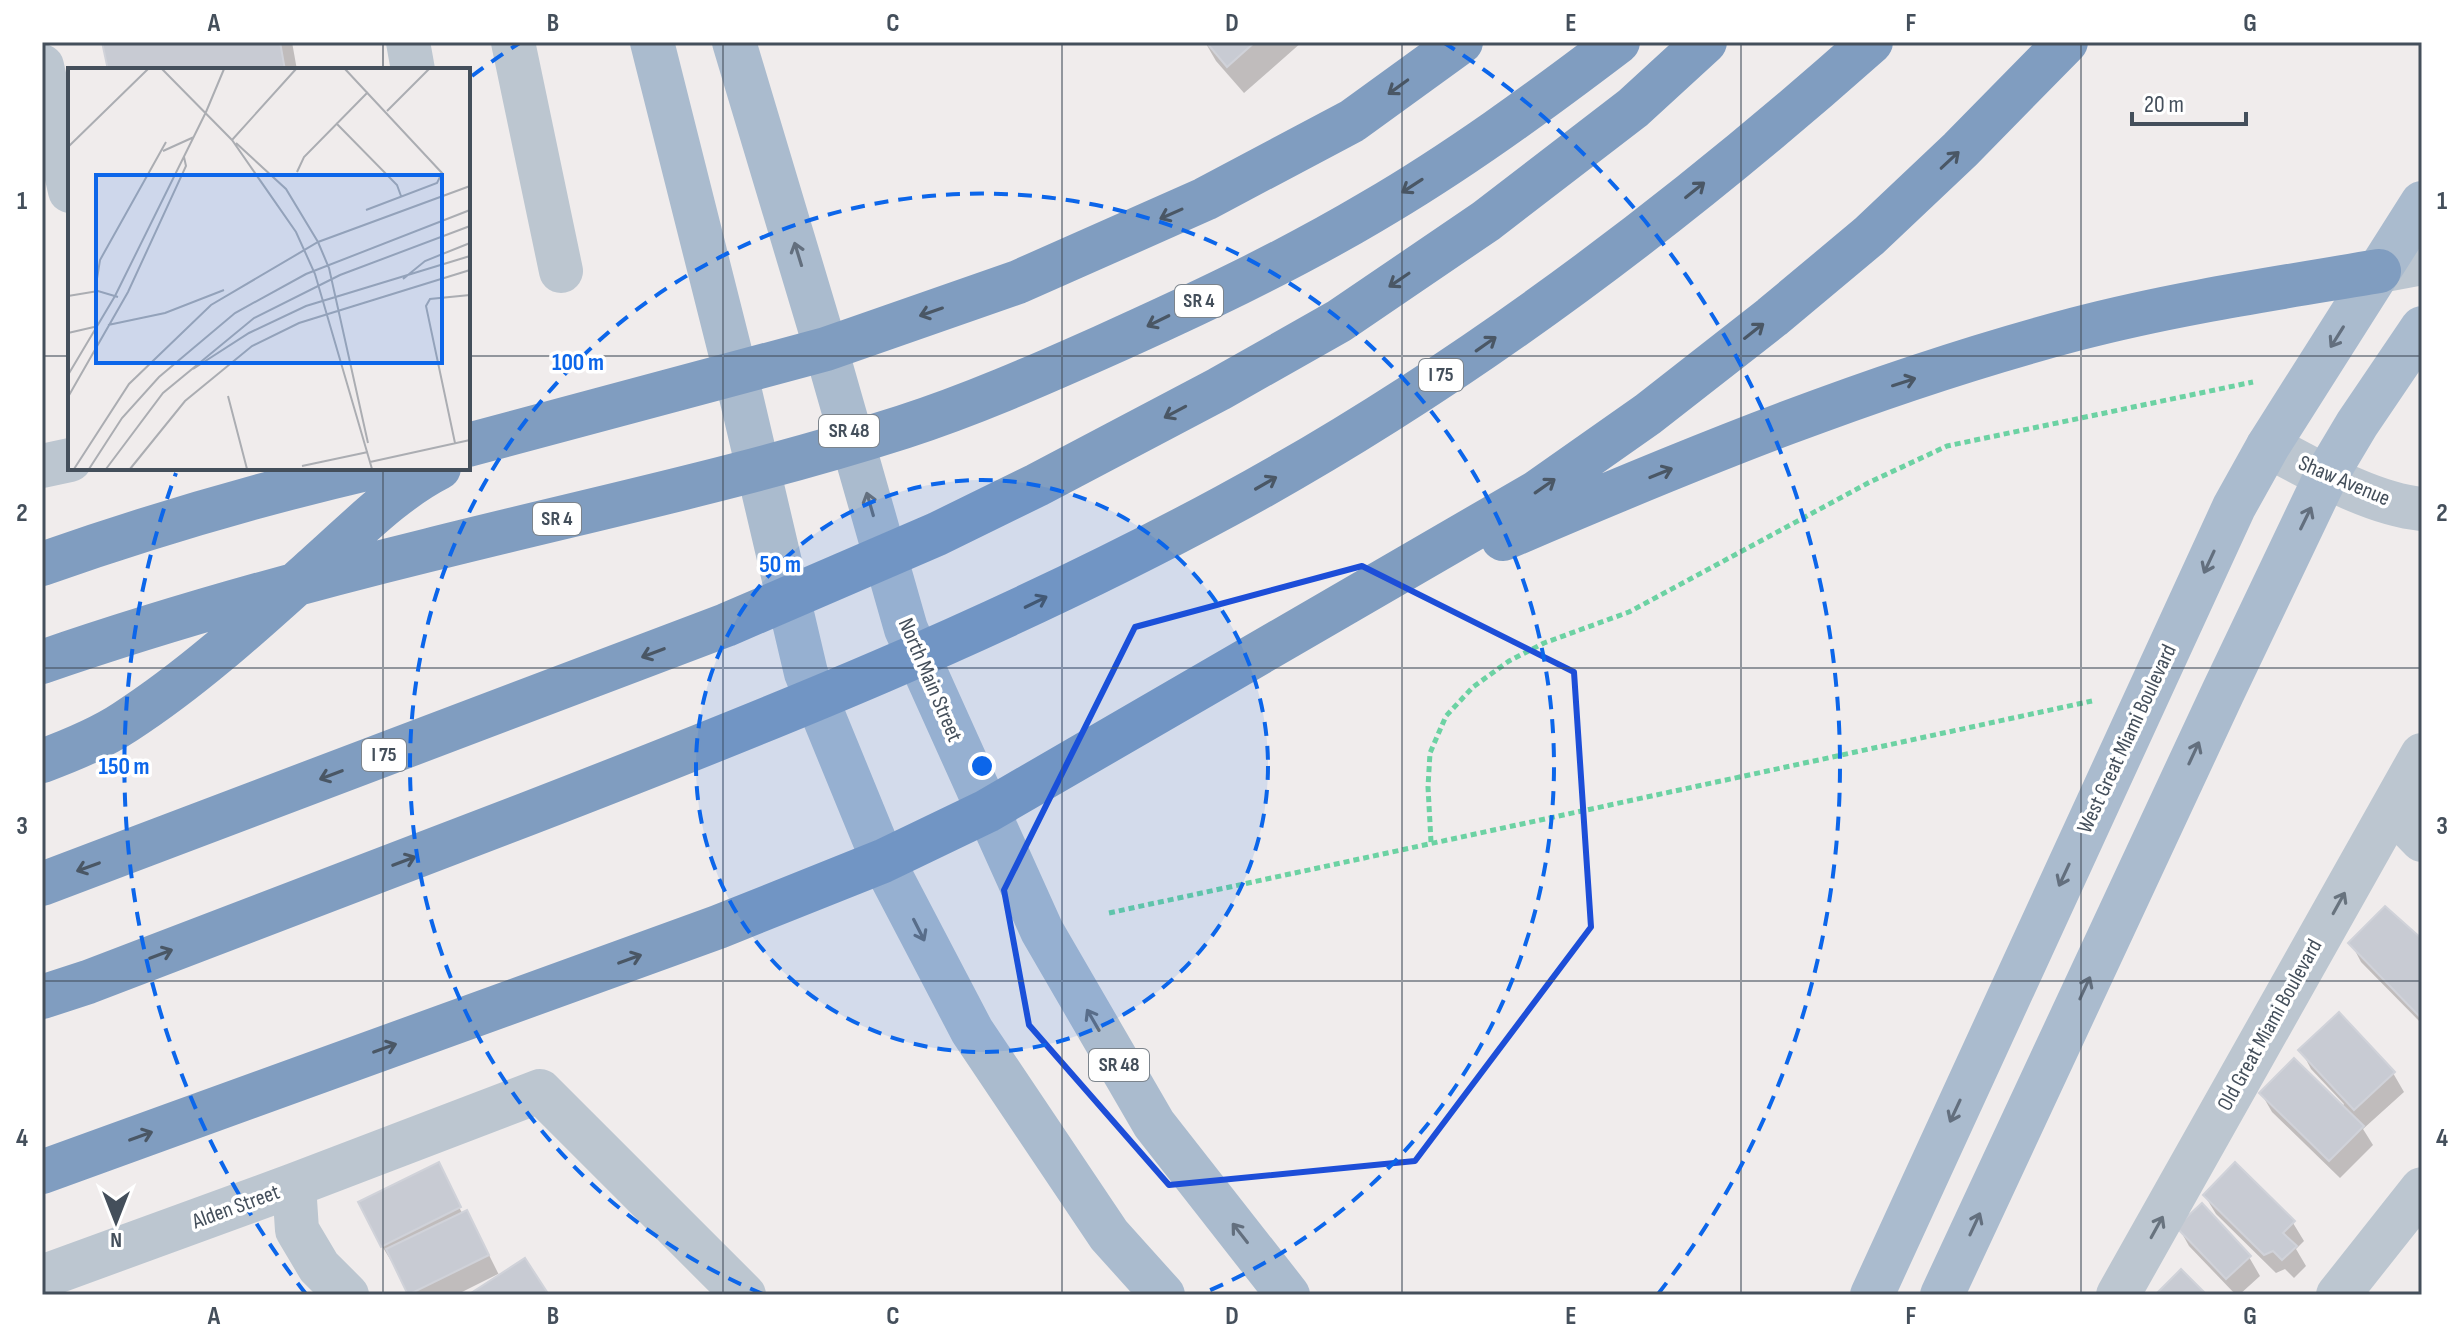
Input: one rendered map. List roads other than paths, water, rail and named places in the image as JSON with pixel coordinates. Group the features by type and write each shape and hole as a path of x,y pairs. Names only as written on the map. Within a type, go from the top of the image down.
{"highway":[{"path":"478,445 826,349 1018,282 1205,199 1352,121 1461,42"},
{"name":"SR 4","path":"42,662 198,610 799,459 966,405 1152,325 1269,267 1398,195 1478,143 1618,42"},
{"name":"I 75","path":"42,884 726,625 937,534 1152,425 1339,321 1486,221 1633,108 1705,42"},
{"name":"I 75","path":"42,997 754,727 965,636 1227,506 1399,403 1561,292 1646,229 1800,105 1871,42"},
{"path":"42,1172 718,927 883,861 987,811 1537,492 1648,414 1772,317 1880,226 2066,42"},
{"path":"1430,555 1487,546 1763,431 1974,359 2090,325 2182,305 2379,271"},
{"path":"42,564 138,531 286,488 362,470"},
{"path":"42,761 123,724 179,683 249,627 375,514 421,477 435,470"},
{"path":"42,1017 88,982"}],"main road":[{"path":"652,42 736,375 806,673 883,861 972,1031 1109,1235 1163,1295"},
{"name":"North Main Street","path":"734,42 906,629 1042,931 1154,1124 1288,1295"},
{"name":"West Great Miami Boulevard","path":"1872,1295 2234,507 2268,446 2422,203"},
{"path":"1942,1295 2326,476 2422,328"}],"street":[{"path":"408,42 413,68"},
{"path":"513,42 561,271"},
{"path":"42,68 50,137 68,186"},
{"path":"2379,271 2422,263"},
{"name":"Shaw Avenue","path":"2268,446 2326,476 2390,502 2422,509"},
{"path":"42,466 68,460"},
{"name":"Old Great Miami Boulevard","path":"2118,1295 2422,755"},
{"path":"2392,809 2422,840"},
{"name":"Alden Street","path":"42,1277 540,1091 744,1295"},
{"name":"Alden Street","path":"294,1185 297,1230 319,1267 347,1295"},
{"path":"2338,1295 2422,1189"}]}
